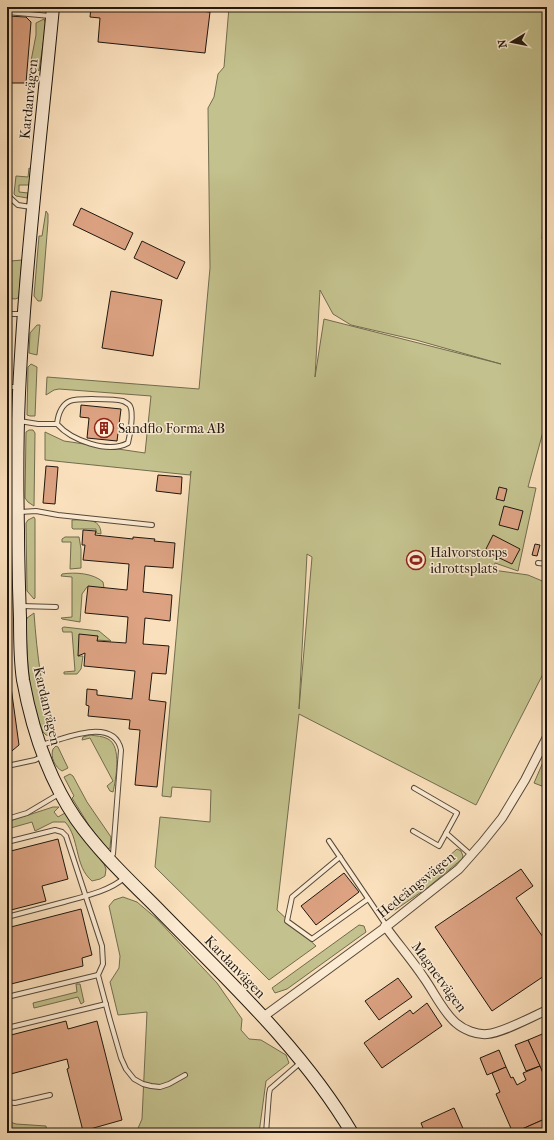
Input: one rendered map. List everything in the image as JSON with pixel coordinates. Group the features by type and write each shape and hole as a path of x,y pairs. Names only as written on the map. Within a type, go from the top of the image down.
{"street":[{"name":"Kardanvägen","path":"53,12 24,314 13,387 12,488 18,512 19,606 23,677 29,710 42,751 61,793 91,839 125,876 263,1017 316,1078 340,1112 352,1133"},
{"name":"Hedeängsvägen","path":"263,1017 386,926 458,868 502,818 525,780 547,737"},
{"name":"Magnetvägen","path":"386,926 456,1023 465,1028 476,1033 487,1034 497,1032 547,1010"}],"lane":[{"path":"7,12 53,12"},
{"path":"7,195 18,205 34,207"},
{"path":"7,314 24,314"},
{"path":"80,399 124,401 130,406 132,411 128,443 122,447 84,443 62,430 57,424 58,414 62,408 69,401 80,399"},
{"path":"13,420 38,424 57,424"},
{"path":"18,512 36,511 58,515 152,525"},
{"path":"538,563 547,564"},
{"path":"19,606 56,606"},
{"path":"7,766 34,760 42,751 86,732 100,732 112,736 120,743 121,750 113,854 109,859"},
{"path":"413,831 438,846 457,813 414,788"},
{"path":"7,819 27,813 61,793"},
{"path":"7,842 55,830 62,832 66,836 102,946 103,964 98,975 121,1058 126,1069 134,1079 143,1084 160,1087 185,1075"},
{"path":"446,833 471,855"},
{"path":"328,841 386,926"},
{"path":"340,858 292,897 287,921 312,939 368,898"},
{"path":"7,917 86,896 120,881 125,876"},
{"path":"7,997 98,975"},
{"path":"7,1028 106,1004"},
{"path":"266,1133 268,1094 270,1089 301,1061"},
{"path":"7,1102 15,1103 50,1095"}],"shaded area":[{"path":"229,7 547,7 547,182 545,188 542,239 547,244 547,417 528,487 536,488 518,571 495,563 493,570 528,575 547,583 547,677 543,674 476,805 299,714 277,910 316,946 269,980 155,867 160,817 210,822 211,790 172,787 171,797 162,796 191,471 190,475 45,460 45,432 64,441 145,453 151,396 59,389 46,395 47,377 199,389 210,268 208,108 214,97 218,74 224,67","holes":["320,290 333,314 351,325 416,340 501,364 324,319 315,377","307,554 312,557 299,709 299,708"]},
{"path":"44,19 46,24 39,71 31,61 36,35 36,23"},
{"path":"29,168 31,169 29,185 19,185 19,192 28,193 27,198 16,196 14,194 16,176 28,177"},
{"path":"46,211 48,214 48,222 42,297 41,301 38,301 34,296 39,236 42,236"},
{"path":"22,260 18,298 8,298 11,261"},
{"path":"37,325 40,325 37,355 29,353 30,333"},
{"path":"31,364 37,367 35,416 27,415 28,367"},
{"path":"33,430 35,433 34,506 25,498 26,432"},
{"path":"34,517 34,599 27,591 26,523"},
{"path":"72,520 86,520 95,522 100,529 101,534 96,533 96,529 73,529"},
{"path":"65,537 79,537 81,549 81,568 70,569 71,542 62,542 62,539"},
{"path":"62,574 84,574 99,579 103,582 104,588 87,587 82,594 80,622 61,618 72,617 72,577 61,576"},
{"path":"34,613 41,675 50,722 55,737 46,735 43,732 31,692 26,622 27,618"},
{"path":"62,628 99,631 111,641 97,640 78,656 83,656 81,669 77,674 64,674 64,672 75,671 72,632 63,632"},
{"path":"90,735 108,739 115,748 117,763 113,792 110,791 107,786 113,781 90,738 82,740 83,737"},
{"path":"56,746 58,747 68,768 62,771 55,764 52,755 53,749"},
{"path":"547,753 547,788 534,783"},
{"path":"70,774 73,776 87,802 111,837 110,848 108,849 106,847 90,827 72,798 74,796 64,777"},
{"path":"53,807 59,807 54,812 58,817 65,813 104,864 106,869 105,876 92,881 86,875 82,868 73,836 65,822 53,822 35,831 32,822 7,829 7,822"},
{"path":"457,849 461,851 463,856 462,859 427,888 395,910 392,909 390,904"},
{"path":"123,897 137,902 157,919 217,983 242,1019 241,1030 249,1039 261,1040 286,1055 289,1063 266,1081 259,1133 136,1133 142,1119 147,1012 118,1015 110,982 119,968 120,956 109,906 114,900"},
{"path":"359,925 364,926 366,932 287,989 275,993 272,988"},
{"path":"76,984 80,984 84,1002 81,1004 78,997 34,1008 33,1003 77,992"},
{"path":"7,1121 16,1124 46,1126 47,1133 7,1133"}],"building":[{"path":"91,7 163,7 210,12 205,53 98,42 100,18 90,17"},
{"path":"7,16 26,17 31,22 26,83 9,83 7,106"},
{"path":"81,208 133,233 125,250 73,225"},
{"path":"142,241 185,262 177,279 134,258"},
{"path":"111,291 162,300 153,356 102,348"},
{"name":"Sandflo Forma AB","path":"81,405 121,409 117,441 87,438 89,418 80,417"},
{"path":"46,466 58,467 55,504 43,503"},
{"path":"158,475 182,477 181,494 156,491"},
{"path":"499,487 507,489 504,501 496,499"},
{"path":"504,506 523,511 518,530 499,525"},
{"path":"83,530 96,531 95,535 133,539 133,537 155,539 154,541 175,543 173,568 145,566 143,592 172,595 170,621 145,618 143,644 169,646 166,674 152,673 149,700 166,702 157,787 135,785 140,730 129,729 130,720 88,716 89,706 86,705 87,689 97,690 97,695 132,699 135,671 84,666 85,653 78,656 79,634 98,636 97,641 126,643 128,617 85,613 88,586 127,590 129,564 83,560 85,545 82,545"},
{"path":"493,535 520,549 512,564 485,551"},
{"path":"535,544 540,545 537,556 532,555"},
{"path":"7,658 19,745 7,755"},
{"path":"58,839 68,879 42,886 46,901 7,911 7,852"},
{"path":"521,869 533,886 516,898 547,943 547,974 492,1011 435,927"},
{"path":"344,873 359,892 316,925 301,906"},
{"path":"81,909 92,955 82,958 83,966 7,985 7,928"},
{"path":"398,978 412,997 379,1020 365,1001"},
{"path":"427,1003 442,1026 382,1068 364,1043 410,1010 413,1014"},
{"path":"66,1021 68,1029 97,1021 122,1120 83,1131 67,1069 69,1068 67,1059 7,1075 7,1036"},
{"path":"547,1032 547,1083 528,1040"},
{"path":"528,1040 540,1066 526,1071 515,1045"},
{"path":"499,1050 506,1067 487,1075 480,1058"},
{"path":"540,1066 547,1083 547,1118 513,1133 496,1094 500,1092 492,1073 506,1067 511,1078 513,1077 517,1085 526,1080 523,1073"},
{"path":"454,1108 465,1133 425,1133 421,1123"},
{"path":"547,1118 547,1133 513,1133"}],"place":[{"name":"Sandflo Forma AB","path":"104,428"},
{"name":"Halvorstorps idrottsplats","path":"416,560"}]}
